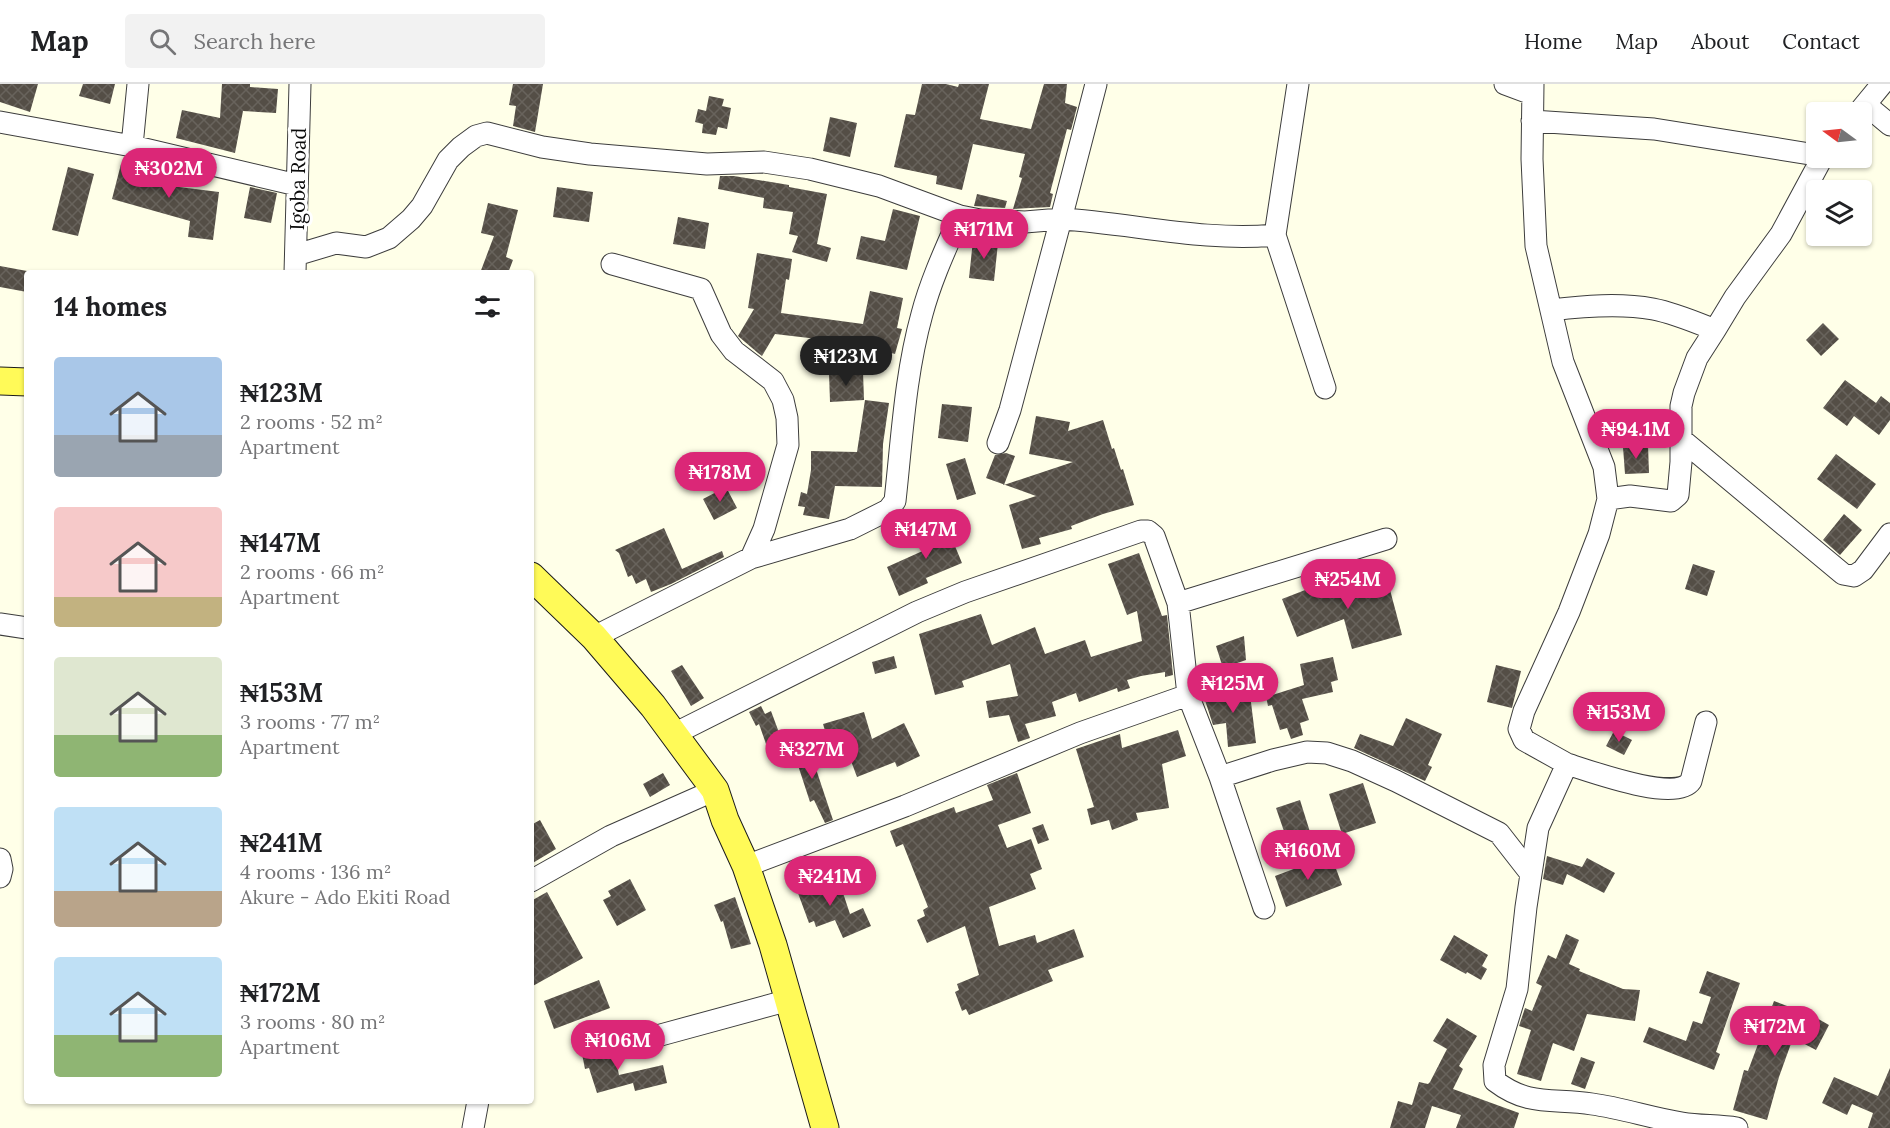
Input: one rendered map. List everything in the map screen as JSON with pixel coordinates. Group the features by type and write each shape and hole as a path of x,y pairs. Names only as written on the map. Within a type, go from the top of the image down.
{"main road":[{"path":"0,381 24,382"},
{"path":"534,579 594,637 674,734 715,790 725,820 746,867 773,945 825,1128"}],"street":[{"path":"132,146 138,84"},
{"name":"Igoba Road","path":"296,264 300,84"},
{"path":"998,443 1010,410 1096,84"},
{"path":"1298,84 1275,235 1325,388"},
{"path":"1505,84 1532,89 1536,246 1563,362 1571,388 1592,432 1604,467 1608,499 1599,534 1569,612 1524,711 1519,729 1524,741 1568,764 1623,782 1657,788 1687,786 1691,781 1706,722"},
{"path":"1868,102 1882,84"},
{"path":"1872,115 1890,125"},
{"path":"1532,120 1654,129 1806,153"},
{"path":"0,122 132,146 297,185"},
{"path":"296,264 336,243 366,247 389,238 422,206 448,160 476,136 487,133 542,147 590,154 707,164 764,162 810,170 879,186 960,216 981,220 1005,222 1060,219 1236,236 1275,235"},
{"path":"1608,499 1630,496 1671,501 1678,495 1682,439 1681,406 1697,358 1735,297 1781,234 1817,168"},
{"path":"594,637 751,558 850,530 888,510 895,501 904,401 921,316 936,269 960,216"},
{"path":"612,264 701,289 721,334 734,351 773,381 783,400 787,418 788,444 765,530 751,558"},
{"path":"1551,310 1595,305 1653,309 1715,330"},
{"path":"1682,439 1843,574 1854,576 1863,570 1890,534"},
{"path":"674,734 917,612 965,592 1141,531 1148,531 1154,536 1178,603 1188,695 1220,777 1264,908"},
{"path":"1178,603 1386,538"},
{"path":"0,624 24,628"},
{"path":"746,867 926,798 1069,738 1188,695"},
{"path":"1220,777 1307,752 1335,756 1396,781 1499,833 1531,874"},
{"path":"1568,764 1538,828 1517,989 1494,1065 1495,1081 1509,1092 1532,1099 1592,1104 1685,1124 1737,1128"},
{"path":"534,879 611,836 715,790"},
{"path":"0,859 2,868 0,878"},
{"path":"645,1039 789,1000"},
{"path":"473,1128 477,1104"}],"building":[{"path":"0,84 38,84 30,112 0,102"},
{"path":"83,84 115,84 110,104 79,96"},
{"path":"222,84 250,84 250,87 278,89 276,113 243,111 235,153 176,138 182,110 220,118"},
{"path":"513,84 543,84 535,132 513,126 516,106 509,105"},
{"path":"922,84 946,84 958,87 959,84 989,84 980,119 1031,129 1044,84 1067,84 1065,103 1077,107 1071,130 1067,129 1050,193 1053,194 1050,207 1013,209 1022,178 1019,177 1025,154 973,144 962,190 936,184 937,176 894,167 906,114 915,115"},
{"path":"709,96 724,99 722,106 731,108 727,129 718,127 716,135 702,133 703,124 695,122 698,109 706,111"},
{"path":"830,117 857,123 850,157 823,151"},
{"path":"121,164 181,180 179,187 219,192 213,240 188,237 190,221 112,199"},
{"path":"68,167 94,174 78,236 52,230"},
{"path":"720,176 734,176 789,185 789,187 827,194 817,244 831,248 827,262 792,252 798,236 789,234 793,212 763,208 764,198 718,189"},
{"path":"250,187 277,193 271,223 244,218"},
{"path":"557,187 593,192 589,222 553,217"},
{"path":"977,194 1007,201 1005,208 974,206"},
{"path":"488,203 518,210 506,257 513,260 509,270 481,270 494,236 481,233"},
{"path":"893,209 920,216 907,270 856,259 861,236 885,241"},
{"path":"678,217 709,223 705,249 673,244"},
{"path":"973,240 998,243 994,281 969,278"},
{"path":"757,253 792,259 789,280 786,279 781,313 863,324 870,291 903,298 897,328 902,329 895,354 858,344 857,350 826,344 826,340 775,334 762,356 738,336 754,309 748,308"},
{"path":"0,266 24,270 24,291 0,287"},
{"path":"1823,323 1839,339 1821,356 1806,340"},
{"path":"863,372 864,400 830,402 829,373"},
{"path":"1845,380 1876,403 1881,396 1890,403 1890,420 1879,435 1854,416 1847,426 1823,408"},
{"path":"865,400 889,403 883,444 882,487 835,486 829,519 803,515 805,507 798,506 801,492 807,494 811,451 857,452"},
{"path":"942,404 972,407 968,442 938,438"},
{"path":"1036,416 1070,422 1068,431 1103,420 1112,449 1114,448 1121,470 1123,469 1134,505 1071,526 1072,529 1039,538 1041,544 1022,549 1009,505 1036,496 1005,485 1073,462 1029,454"},
{"path":"1648,445 1649,473 1625,474 1623,447"},
{"path":"1006,453 1015,456 1004,485 986,478 995,455"},
{"path":"1836,454 1876,484 1857,509 1817,479"},
{"path":"965,458 976,494 957,500 946,464"},
{"path":"726,487 737,508 714,520 703,499"},
{"path":"1844,514 1862,530 1840,555 1823,540"},
{"path":"945,522 962,563 926,578 928,583 899,596 887,567 927,549 920,532"},
{"path":"664,528 682,569 722,551 724,557 651,592 646,579 636,584 632,575 628,577 619,553 615,550"},
{"path":"1139,553 1162,616 1167,615 1173,675 1165,677 1165,672 1141,676 1127,680 1130,688 1118,692 1117,688 1079,702 1076,693 1052,702 1056,716 1025,724 1030,738 1018,742 1009,715 989,718 986,701 1018,696 1010,664 962,681 964,687 935,695 919,634 981,614 992,645 1035,627 1045,654 1085,640 1091,657 1142,641 1137,611 1127,615 1108,564"},
{"path":"1693,564 1715,571 1707,596 1685,589"},
{"path":"1385,571 1402,635 1352,649 1344,619 1297,637 1282,599 1313,587 1315,590"},
{"path":"1244,636 1246,660 1223,668 1216,646"},
{"path":"894,656 897,668 875,674 872,662"},
{"path":"1333,657 1338,680 1331,682 1333,692 1302,699 1309,720 1300,723 1303,735 1291,739 1287,728 1280,730 1272,705 1268,706 1266,697 1304,685 1300,664"},
{"path":"682,665 704,698 691,706 671,671"},
{"path":"1496,665 1521,671 1512,708 1487,702"},
{"path":"1249,686 1256,743 1228,747 1226,723 1213,725 1202,691"},
{"path":"761,706 765,714 771,711 781,738 766,744 759,724 756,726 749,712"},
{"path":"864,712 872,739 904,723 920,756 897,767 895,762 857,777 842,737 828,741 823,724"},
{"path":"1406,718 1442,734 1428,765 1432,767 1425,781 1354,748 1360,734 1393,746"},
{"path":"1178,730 1186,756 1162,764 1169,808 1136,813 1138,820 1112,830 1109,820 1091,825 1087,809 1094,807 1076,749 1120,734 1122,748"},
{"path":"1614,731 1632,740 1624,755 1606,746"},
{"path":"807,742 833,820 825,823 814,800 810,802 792,747"},
{"path":"663,773 670,785 650,797 643,784"},
{"path":"1017,773 1031,813 998,825 1007,848 1031,839 1042,869 1030,874 1036,889 989,907 999,946 1035,935 1037,943 1074,929 1084,957 1048,970 1053,981 969,1015 966,1009 962,1011 955,992 959,990 957,984 979,975 965,926 927,943 917,920 925,916 923,910 928,907 903,844 896,847 890,831 954,807 956,813 993,800 987,785"},
{"path":"1363,783 1376,823 1342,834 1329,794"},
{"path":"1300,800 1310,832 1287,840 1276,808"},
{"path":"540,820 556,849 534,862 534,823"},
{"path":"1043,824 1049,840 1038,844 1032,828"},
{"path":"1331,855 1342,885 1286,907 1275,876"},
{"path":"1547,856 1582,867 1587,858 1615,873 1604,893 1567,874 1563,885 1543,879"},
{"path":"825,875 831,894 842,890 850,914 863,908 871,926 843,938 835,920 816,927 814,921 809,923 795,885"},
{"path":"630,879 646,910 617,926 603,900 611,896 608,891"},
{"path":"547,892 583,958 534,985 534,899"},
{"path":"735,897 751,944 731,949 723,921 721,922 714,905"},
{"path":"1566,934 1579,940 1569,964 1580,969 1579,971 1623,989 1640,990 1635,1021 1587,1014 1574,1051 1553,1043 1541,1081 1517,1074 1531,1030 1519,1026 1525,1008 1532,1011 1542,986 1536,983 1548,955 1556,959"},
{"path":"1454,935 1488,955 1482,966 1487,969 1481,980 1440,960"},
{"path":"1707,971 1740,983 1716,1052 1720,1054 1714,1070 1643,1042 1649,1027 1686,1041 1693,1021 1702,1024 1711,997 1699,993"},
{"path":"599,980 610,1008 554,1029 544,1001"},
{"path":"1774,1001 1813,1016 1829,1025 1816,1050 1793,1038 1767,1120 1733,1110 1744,1070 1748,1071"},
{"path":"1447,1018 1477,1036 1459,1066 1463,1069 1453,1089 1519,1113 1514,1128 1456,1128 1461,1115 1432,1106 1425,1128 1390,1128 1398,1101 1412,1105 1419,1082 1428,1084 1430,1082 1447,1049 1433,1041"},
{"path":"612,1041 619,1075 663,1065 667,1083 635,1091 633,1083 597,1093 589,1068 585,1069 582,1054 592,1052 591,1046"},
{"path":"1581,1057 1595,1062 1585,1089 1571,1084"},
{"path":"1890,1068 1890,1128 1868,1128 1873,1113 1852,1104 1847,1115 1822,1103 1834,1077 1878,1096"}]}
